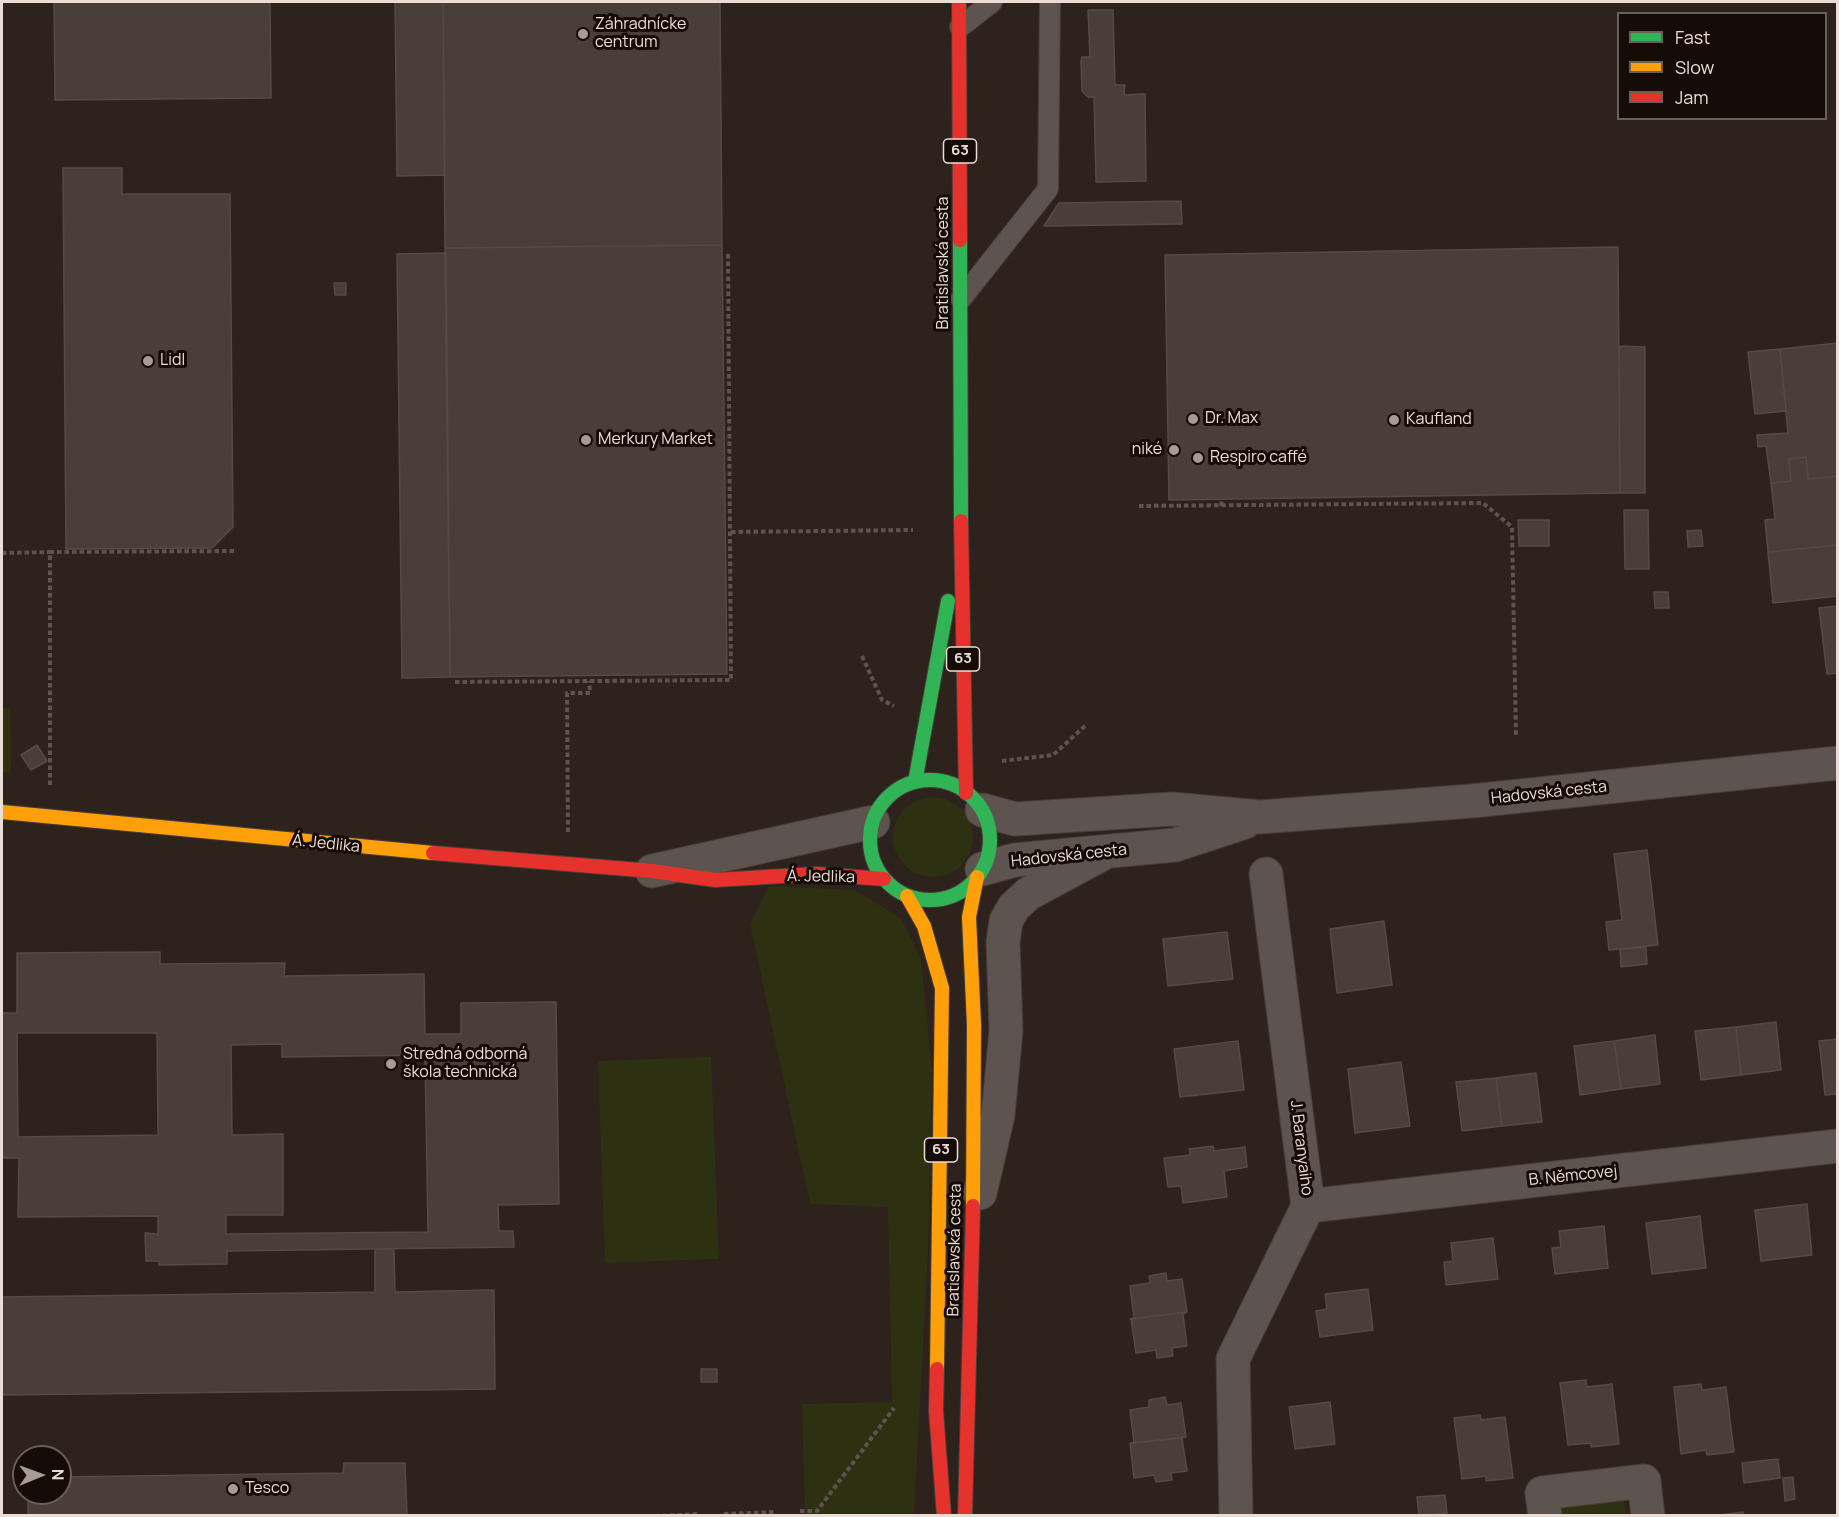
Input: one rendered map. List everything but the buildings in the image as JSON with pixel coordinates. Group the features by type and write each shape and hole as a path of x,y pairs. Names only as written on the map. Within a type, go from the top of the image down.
{"main road":[{"name":"Bratislavská cesta","path":"959,2 962,524 974,802"},
{"name":"Bratislavská cesta","path":"915,782 962,524"},
{"name":"Bratislavská cesta","path":"944,1515 936,1411 942,988 924,926 907,896 884,879 871,852 870,837 873,822 889,796 915,782 942,781 974,802 988,824 990,840 988,855 980,873 969,918 974,1025 973,1224 965,1515"},
{"name":"Á. Jedlika","path":"2,812 378,849 652,871 716,880 818,874 884,879"},
{"path":"907,896 932,900 945,898 968,886 980,873"}],"street":[{"name":"Hadovská cesta","path":"974,802 1015,819 1172,809 1260,817 1472,801 1838,763"},
{"name":"Hadovská cesta","path":"980,873 1015,860 1175,845 1260,817"},
{"name":"Á. Jedlika","path":"652,871 873,822"},
{"path":"973,1224 998,1115 1006,1030 1003,942 1006,921 1014,907 1028,894 1104,853"},
{"name":"J. Baranyaiho","path":"1236,1515 1233,1359 1308,1206 1266,874"},
{"name":"B. Němcovej","path":"1308,1206 1838,1146"},
{"path":"1545,1515 1542,1493 1644,1481 1648,1515"}],"lane":[{"path":"960,27 992,2"},
{"path":"960,300 1048,189 1050,2"}],"path":[{"path":"455,681 731,680 728,252"},
{"path":"1221,506 1222,499"},
{"path":"1139,506 1484,503 1512,527 1516,736"},
{"path":"731,532 913,530"},
{"path":"2,553 236,551"},
{"path":"50,552 50,795"},
{"path":"862,656 882,700 902,709"},
{"path":"567,838 567,693 590,693 589,681"},
{"path":"1002,761 1053,755 1085,726"},
{"path":"800,1512 817,1511 894,1408"},
{"path":"724,1514 776,1512"},
{"path":"654,1515 699,1514"}],"green space":[{"path":"2,708 10,708 11,773 2,772"},
{"path":"933,797 948,800 961,809 970,822 973,837 970,852 961,865 948,874 933,877 918,874 905,865 896,852 893,837 896,822 905,809 918,800"},
{"path":"769,886 855,890 902,919 921,959 932,1070 928,1253 914,1515 805,1515 802,1404 892,1402 888,1207 810,1204 750,924"},
{"path":"711,1057 719,1259 605,1263 598,1061"},
{"path":"1624,1499 1626,1515 1556,1515 1555,1508"}],"traffic: fast":[{"path":"960,240 961,521"},
{"path":"915,782 948,601"},
{"path":"930,780 953,785 972,798 985,817 990,840 985,863 972,882 953,895 930,900 907,895 888,882 875,863 870,840 875,817 888,798 907,785 930,780"}],"traffic: slow":[{"path":"2,812 433,853"},
{"path":"973,1206 974,1025 969,917 977,877"},
{"path":"907,896 924,926 942,988 937,1369"}],"traffic: jam":[{"path":"959,2 960,240"},
{"path":"961,521 966,793"},
{"path":"433,853 652,871 715,880 817,874 884,879"},
{"path":"965,1516 973,1206"},
{"path":"937,1369 936,1411 944,1516"}],"place":[{"name":"Záhradnícke centrum","path":"583,34"},
{"name":"Lidl","path":"148,361"},
{"name":"Dr. Max","path":"1193,419"},
{"name":"Kaufland","path":"1394,420"},
{"name":"Merkury Market","path":"586,440"},
{"name":"niké","path":"1174,450"},
{"name":"Respiro caffé","path":"1198,458"},
{"name":"Stredná odborná škola technická","path":"391,1064"},
{"name":"Tesco","path":"233,1489"}]}
